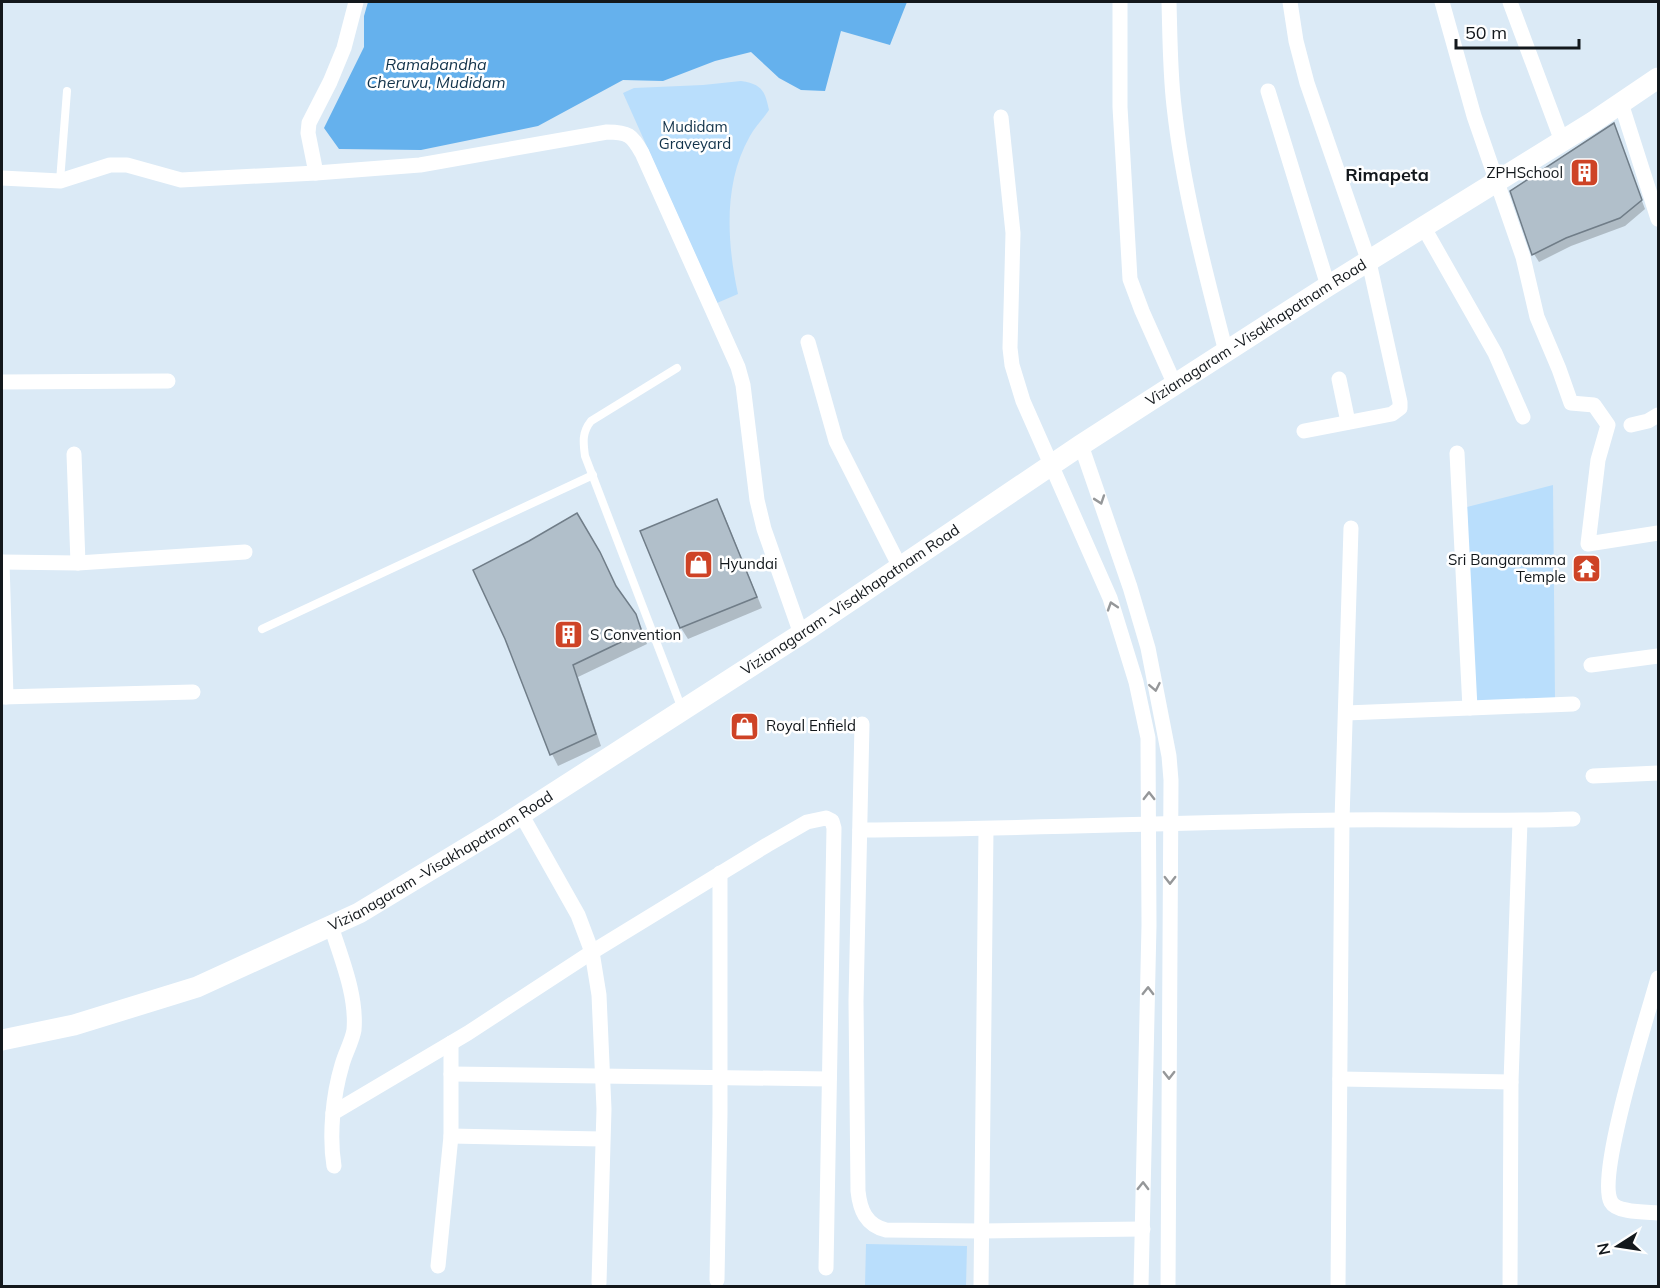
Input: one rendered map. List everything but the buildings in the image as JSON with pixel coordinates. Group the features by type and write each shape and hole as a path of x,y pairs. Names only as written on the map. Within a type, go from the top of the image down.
{"main road":[{"name":"Vizianagaram -Visakhapatnam Road","path":"2,1040 74,1025 197,987 359,913 521,814 801,634 1081,445 1328,286 1424,228 1659,78"}],"street":[{"path":"316,173 308,128 344,48 356,2"},
{"path":"1120,2 1120,107 1131,279 1142,311 1175,385"},
{"path":"1169,2 1174,106 1182,162 1205,270 1226,352"},
{"path":"1290,2 1296,41 1307,83 1369,262 1400,402 1400,408 1392,414 1304,431"},
{"path":"1442,2 1474,116 1523,257 1537,317 1571,404 1594,405 1608,425 1598,460 1588,544 1659,533"},
{"path":"1510,2 1562,141"},
{"path":"1268,91 1328,286"},
{"path":"1621,103 1659,219"},
{"path":"1000,117 1013,233 1010,348 1012,365 1023,401 1110,598 1136,682 1148,738 1149,925 1141,1287"},
{"path":"2,178 60,181 110,165 127,165 181,180 316,173 420,165 607,132 627,134 642,153 738,367 743,385 757,500 764,530 801,634"},
{"path":"1424,228 1495,353 1523,417"},
{"path":"808,342 836,441 900,567"},
{"path":"1339,379 1348,422"},
{"path":"2,382 168,381"},
{"path":"1631,425 1648,421 1659,415"},
{"path":"1081,445 1130,587 1148,648 1169,756 1168,1287"},
{"path":"1457,453 1470,708"},
{"path":"74,454 78,563"},
{"path":"1338,1287 1342,820 1351,528"},
{"path":"193,692 4,697 2,562 78,563 245,552"},
{"path":"1591,664 1659,656"},
{"path":"1346,713 1573,704"},
{"path":"862,723 856,1001 859,1205 869,1222 886,1230 1143,1229"},
{"path":"1593,776 1659,773"},
{"path":"521,814 578,915 592,952 599,995 604,1109 599,1283"},
{"path":"333,1113 451,1043 720,873 807,822 826,818 832,821 834,828 826,1268"},
{"path":"860,830 1149,826 1342,820 1574,819"},
{"path":"1510,1287 1511,1082 1520,821"},
{"path":"981,1287 986,829"},
{"path":"717,1280 720,873"},
{"path":"331,926 348,980 354,1028 341,1066 333,1113 331,1145 334,1166"},
{"path":"1659,978 1615,1134 1608,1190 1611,1202 1616,1208 1659,1213"},
{"path":"438,1266 451,1136 451,1043"},
{"path":"451,1074 829,1079"},
{"path":"1340,1079 1511,1082"},
{"path":"451,1136 602,1139"}],"lane":[{"path":"60,181 67,91"},
{"path":"677,368 591,421 586,428 583,444 592,475 682,710"},
{"path":"262,629 592,475"}],"green space":[{"name":"Mudidam Graveyard","path":"741,81 758,86 764,93 769,110 752,133 741,154 731,193 731,254 738,294 717,303 623,93 634,88"},
{"path":"1553,485 1555,699 1473,703 1467,507"},
{"path":"866,1244 967,1246 966,1286 865,1286"}],"water":[{"name":"Ramabandha Cheruvu, Mudidam","path":"368,2 907,2 890,45 841,31 825,91 801,90 779,78 751,52 715,61 663,81 623,80 538,126 421,150 339,149 324,128 364,47 364,16"}],"place":[{"name":"ZPHSchool","path":"1584,173"},
{"name":"Hyundai","path":"698,564"},
{"name":"Sri Bangaramma Temple","path":"1587,569"},
{"name":"S Convention","path":"569,635"},
{"name":"Royal Enfield","path":"745,726"}],"district":[{"name":"Rimapeta","path":"1387,175"}]}
